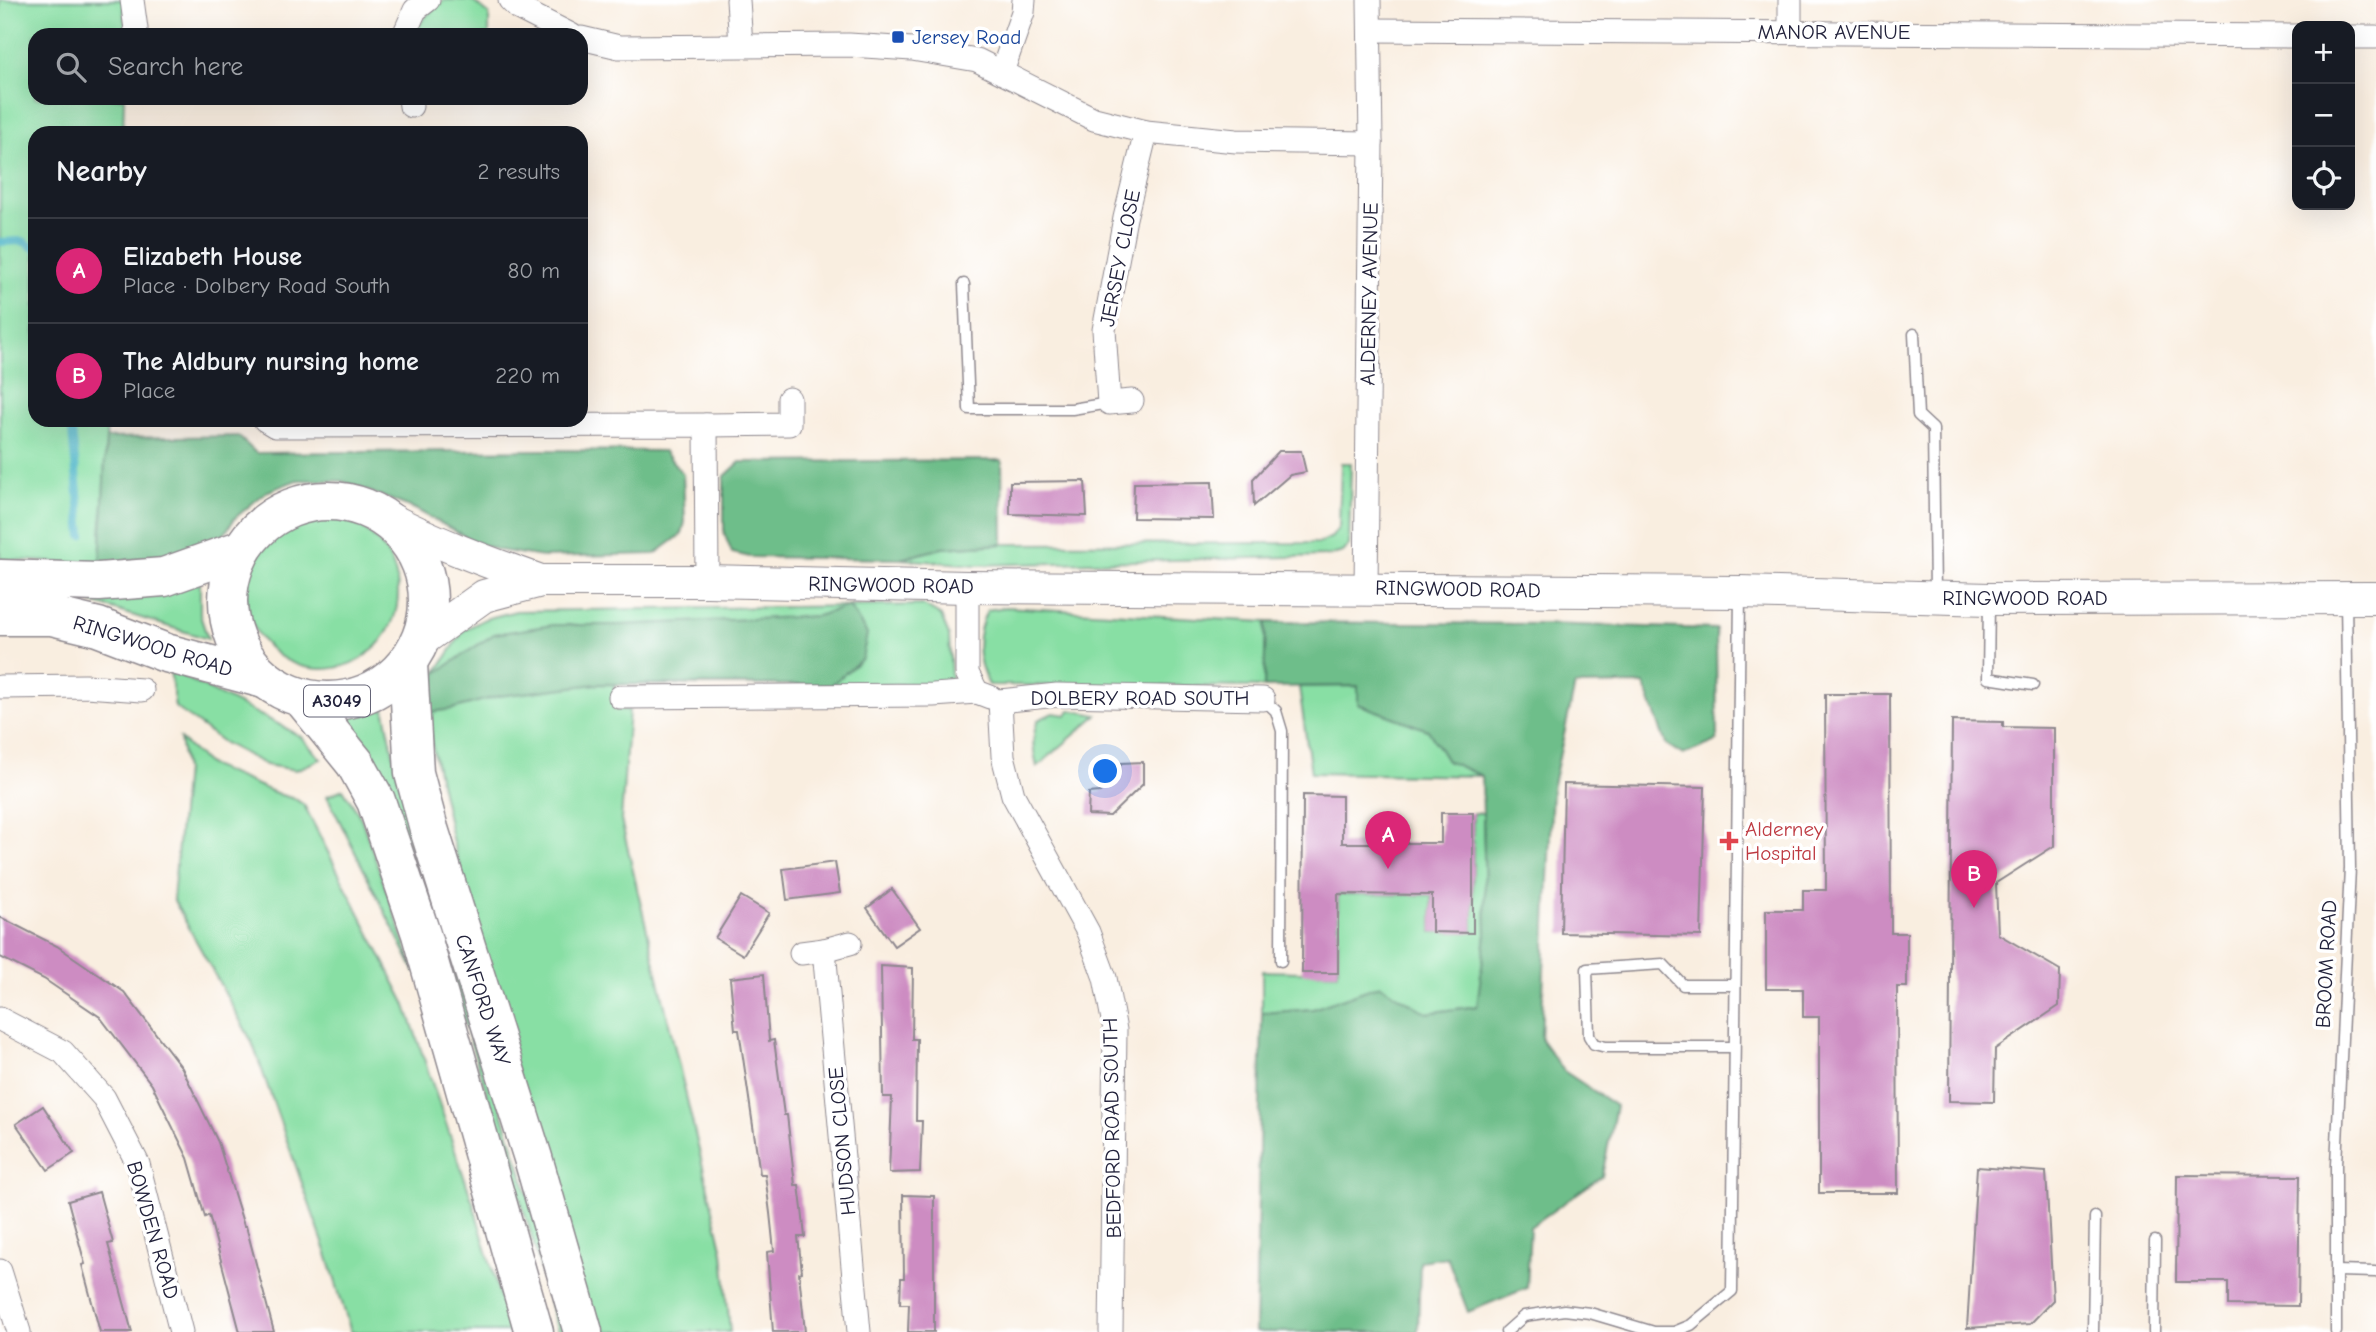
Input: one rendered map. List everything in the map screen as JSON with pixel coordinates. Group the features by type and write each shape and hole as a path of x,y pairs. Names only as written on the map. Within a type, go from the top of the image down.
{"highway":[{"name":"A3049","path":"319,499 352,502 382,515 409,539 425,571 429,607 414,653 378,689 342,701 303,699 282,691 264,678 241,652 229,619 228,583 240,550 261,525 288,507 319,499"},
{"name":"RINGWOOD ROAD","path":"0,579 99,582 164,577 240,550"},
{"name":"RINGWOOD ROAD","path":"0,616 52,616 98,627 166,653 264,678"},
{"name":"CANFORD WAY","path":"414,653 414,773 429,829 533,1158 583,1332"},
{"name":"CANFORD WAY","path":"303,699 355,763 376,801 421,934 534,1332"}],"main road":[{"name":"RINGWOOD ROAD","path":"382,515 414,532 479,559 541,581"},
{"name":"RINGWOOD ROAD","path":"414,653 484,596 541,581 1740,592 1989,599 2361,598"}],"street":[{"path":"132,0 136,28"},
{"path":"407,28 415,10 428,0"},
{"path":"510,0 519,8 558,28"},
{"path":"738,0 741,45"},
{"path":"1002,72 1023,12 1024,0"},
{"name":"ALDERNEY AVENUE","path":"1366,588 1371,143 1369,0"},
{"path":"1790,0 1790,32"},
{"name":"MANOR AVENUE","path":"1370,30 2292,36"},
{"path":"2355,37 2376,37"},
{"path":"588,40 619,47 849,45 912,48 977,60 1094,119 1146,132 1236,141 1371,143"},
{"name":"JERSEY CLOSE","path":"1109,403 1104,330 1125,218 1146,132"},
{"path":"588,425 789,424 789,399"},
{"path":"1109,403 1132,401"},
{"path":"706,425 707,581"},
{"path":"967,587 967,673 977,692"},
{"path":"0,687 86,686 142,690"},
{"path":"620,697 933,695 977,692 1000,701"},
{"name":"DOLBERY ROAD SOUTH","path":"1000,701 1050,695 1263,699"},
{"name":"BEDFORD ROAD SOUTH","path":"1000,701 1003,756 1013,795 1088,932 1105,978 1115,1030 1111,1332"},
{"name":"HUDSON CLOSE","path":"849,943 813,952 859,1332"},
{"name":"BOWDEN ROAD","path":"0,1019 63,1052 104,1098 138,1164 181,1332"},
{"path":"0,1271 19,1332"}],"lane":[{"path":"964,284 969,409 1072,409 1109,403"},
{"path":"1914,334 1917,410 1920,418 1933,429 1935,598"},
{"path":"1506,1332 1524,1316 1564,1310 1590,1313 1654,1332 1674,1332 1691,1325 1732,1290 1740,592"},
{"name":"BROOM ROAD","path":"2336,1332 2336,1165 2361,598"},
{"path":"1989,599 1988,678 2033,685"},
{"name":"DOLBERY ROAD SOUTH","path":"1263,699 1276,711 1282,732 1281,961"},
{"path":"1734,1046 1606,1047 1594,1044 1589,1036 1587,969 1663,964 1683,985 1735,985"},
{"path":"2093,1332 2095,1217"},
{"path":"2154,1332 2155,1241"},
{"path":"2336,1271 2376,1272"}],"green space":[{"path":"0,0 123,0 125,28 28,28 28,105 124,105 123,126 28,126 28,427 107,427 100,565 0,559"},
{"path":"444,0 471,0 489,14 489,28 418,28"},
{"path":"238,436 256,453 664,451 683,474 685,522 682,534 655,554 543,557 498,550 475,542 415,509 342,481 297,480 266,492 235,518 222,538 166,555 100,565 106,438"},
{"path":"1002,460 1003,544 942,548 900,559 750,557 732,553 724,533 724,477 740,462"},
{"path":"1341,463 1351,463 1349,546 1343,552 1328,556 976,565 900,559 942,548 1003,544 1320,543 1332,537 1339,527"},
{"path":"322,517 351,523 376,539 392,564 398,593 392,622 376,647 351,663 322,669 293,663 268,647 252,622 246,593 252,564 268,539 293,523"},
{"path":"200,576 200,615 208,639 87,601 0,594"},
{"path":"923,605 941,616 949,636 951,677 944,685 614,685 614,710 629,710 621,820 723,1252 730,1332 588,1332 453,843 423,702 428,685 464,630 485,619 516,611"},
{"path":"849,606 867,634 862,659 831,685 597,684 499,696 452,709 425,713 428,685 435,674 494,634 553,625 620,625 817,616"},
{"path":"1006,607 1266,622 1264,687 989,685 979,657 980,629 987,610"},
{"path":"1266,622 1541,624 1716,629 1717,741 1683,755 1666,744 1644,684 1575,685 1552,789 1541,1039 1564,1071 1616,1106 1602,1176 1530,1227 1527,1288 1468,1312 1447,1257 1420,1261 1418,1332 1255,1332 1262,1013 1313,1009 1380,985 1427,1013 1477,1006 1486,934 1482,776 1447,761 1428,730 1358,704 1358,686 1264,687"},
{"path":"170,670 300,736 321,759 296,770 266,765 224,743 175,707"},
{"path":"1358,686 1358,704 1428,730 1447,761 1482,776 1311,773 1299,687"},
{"path":"384,707 399,782 571,1332 558,1332 530,1231 435,929 375,761 346,716"},
{"path":"1070,710 1097,715 1037,767 1033,744 1038,720 1053,713 1067,715"},
{"path":"180,739 209,765 304,805 405,1003 473,1203 510,1332 351,1332 327,1254 252,1042 173,899 185,770"},
{"path":"343,789 361,818 415,972 327,796"},
{"path":"1473,813 1483,813 1486,934 1478,1006 1427,1013 1380,986 1313,1009 1262,1013 1262,971 1338,973 1338,894 1432,895 1432,932 1473,932"}],"building":[{"path":"1279,451 1301,451 1306,472 1290,475 1254,506 1253,479"},
{"path":"1085,481 1087,516 1010,514 1010,482"},
{"path":"1212,482 1214,519 1133,518 1134,483"},
{"path":"1825,694 1890,694 1891,933 1907,933 1907,987 1897,987 1898,1193 1819,1193 1819,1017 1803,1017 1803,989 1766,989 1766,910 1803,910 1803,890 1826,890"},
{"path":"1952,721 2003,722 2003,727 2054,728 2054,846 1996,883 1998,934 2060,970 2059,1006 1995,1049 1994,1102 1949,1101"},
{"path":"1143,762 1143,784 1110,816 1088,815 1089,793 1100,792 1119,773 1121,763"},
{"path":"1564,784 1705,787 1701,936 1561,933"},
{"path":"1303,795 1342,796 1342,843 1441,843 1441,813 1473,813 1473,933 1432,932 1432,895 1338,894 1338,973 1302,973"},
{"path":"835,862 840,893 787,900 783,869"},
{"path":"892,889 920,928 894,946 867,908"},
{"path":"741,896 769,913 743,955 715,938"},
{"path":"0,917 57,946 124,992 182,1068 218,1142 246,1226 274,1332 240,1332 209,1215 205,1217 188,1158 152,1085 100,1017 44,979 0,957"},
{"path":"881,966 913,968 912,1039 917,1039 916,1121 922,1121 920,1172 889,1173 892,1097 883,1097"},
{"path":"764,974 769,1041 774,1040 784,1115 787,1115 795,1185 799,1185 802,1209 805,1237 798,1237 805,1332 773,1332 767,1252 774,1251 770,1213 765,1174 760,1174 739,1030 735,1030 730,978"},
{"path":"43,1106 74,1153 48,1170 16,1124"},
{"path":"1977,1167 2046,1172 2053,1300 2030,1324 1967,1328"},
{"path":"2177,1175 2300,1176 2298,1306 2228,1305 2228,1282 2176,1282"},
{"path":"99,1192 113,1243 108,1244 132,1332 100,1332 82,1265 85,1264 68,1201"},
{"path":"903,1195 934,1196 934,1332 908,1332 909,1304 900,1304 901,1278 904,1278"}],"waterway":[{"path":"0,242 23,241 28,244"},
{"path":"72,427 82,535"}],"place":[{"name":"Jersey Road","path":"898,37"},
{"name":"Alderney Hospital","path":"1729,841"},
{"name":"Elizabeth House","path":"1388,869"},
{"name":"The Aldbury nursing home","path":"1974,908"}]}
